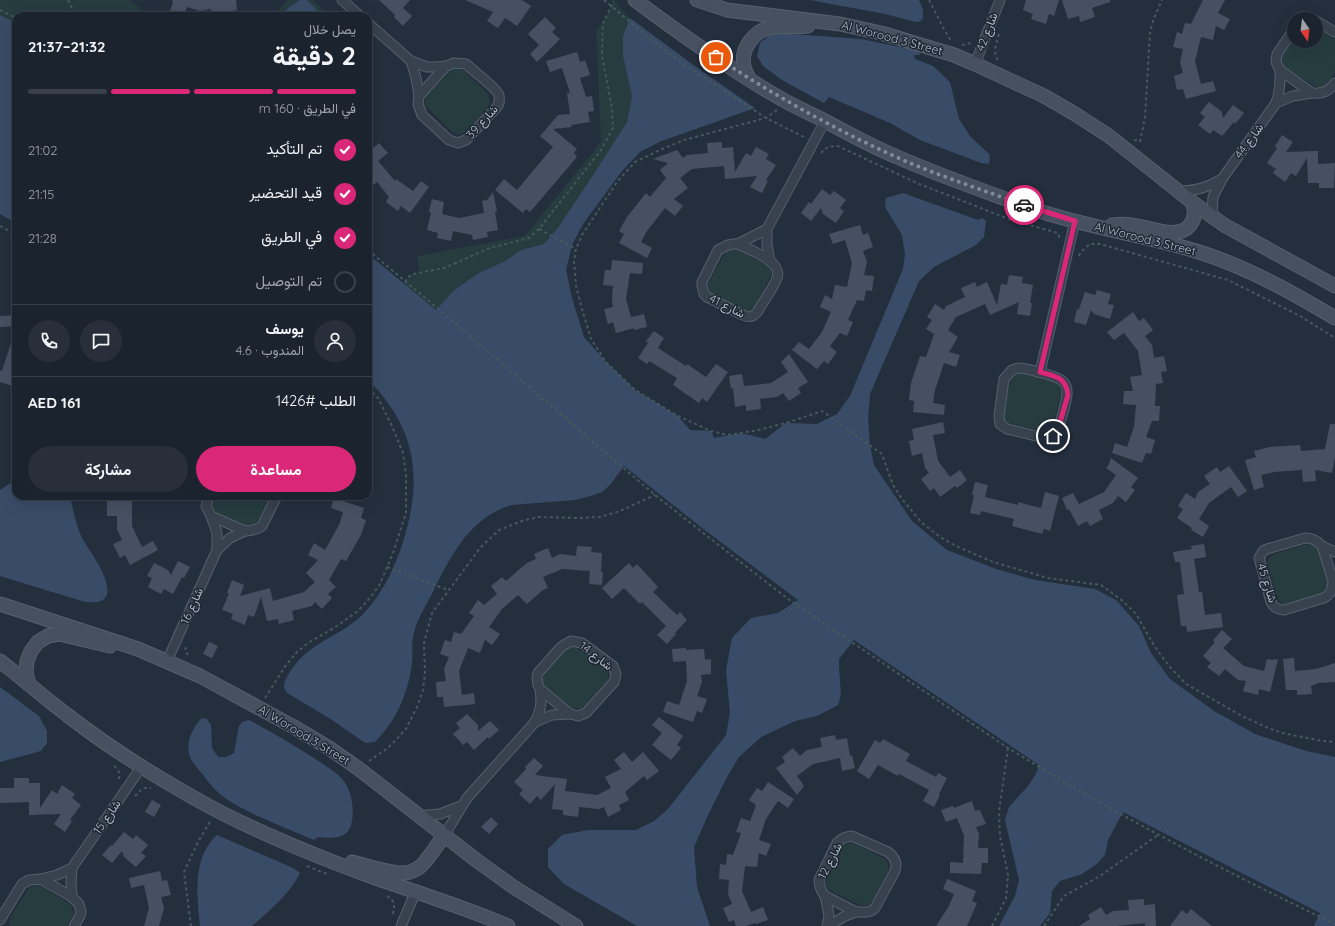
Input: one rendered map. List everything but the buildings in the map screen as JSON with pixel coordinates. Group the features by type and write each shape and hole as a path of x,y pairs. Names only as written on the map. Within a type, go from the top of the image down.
{"street":[{"path":"342,0 356,12"},
{"name":"Al Worood 3 Street","path":"635,0 749,79 787,102 893,155 928,170 1034,209 1075,221 1196,251 1273,283 1335,318"},
{"name":"Al Worood 3 Street","path":"697,0 727,10 840,24 881,33 954,55 975,64 1044,96 1109,136 1192,202 1224,225 1335,286"},
{"name":"شارع 42","path":"975,64 1000,0"},
{"path":"749,79 744,66 744,53 750,41 760,32 772,27 802,27 840,24"},
{"path":"1323,25 1335,32"},
{"name":"شارع 39","path":"372,27 411,61 427,66 446,66 454,63 466,64 496,90 500,99 499,104 466,140 453,143 422,115 418,104 419,96 411,61"},
{"name":"شارع 44","path":"1212,216 1213,197 1222,179 1276,103 1281,86 1280,70 1276,62 1277,54 1287,39"},
{"path":"419,96 446,66"},
{"path":"1280,70 1312,93"},
{"path":"1276,103 1293,96 1327,91 1331,89 1335,83"},
{"path":"767,229 825,121"},
{"name":"شارع 44","path":"1180,192 1202,189 1222,179"},
{"path":"1098,226 1126,224 1171,233 1180,232 1188,228 1194,220 1195,211 1192,202"},
{"path":"1040,372 1075,221"},
{"name":"شارع 41","path":"767,229 767,245 770,261 775,264 778,270 778,277 756,314 752,317 747,317 707,297 703,290 702,282 718,250 728,244 738,244 767,229"},
{"path":"738,244 770,261"},
{"path":"1018,368 1040,372 1057,377 1065,384 1068,395 1058,429 1053,436 1049,438 1007,429 1003,427 999,420 1004,379 1008,374 1018,368"},
{"name":"شارع 16","path":"208,500 206,506 217,533 217,550"},
{"name":"شارع 16","path":"167,662 217,550 230,538 262,526 275,500"},
{"path":"211,516 246,531"},
{"name":"شارع 45","path":"1322,546 1334,579 1332,591 1329,596 1284,610 1276,608 1271,602 1259,558 1263,551 1305,538 1314,540 1322,546 1335,552"},
{"name":"Al Worood 3 Street","path":"0,604 138,649 200,676 259,707 328,748 359,769 444,836 512,886 576,926"},
{"path":"29,684 26,673 27,661 31,651 38,642 48,636 59,634 104,646 138,649"},
{"name":"شارع 14","path":"444,836 466,798 535,722 539,715 541,706 540,689 537,681 538,673 561,646 571,641 582,643 613,666 616,674 614,682 586,713 578,716 570,714 552,715 535,722"},
{"path":"0,661 103,742 167,782 217,810 310,853 379,879 449,902 508,926"},
{"path":"540,689 570,714"},
{"name":"شارع 15","path":"72,868 142,766"},
{"path":"418,816 440,814 461,806"},
{"path":"310,853 336,857 404,873 412,871 420,866 444,836"},
{"name":"شارع 12","path":"827,926 829,915 825,896 820,889 819,880 837,843 841,839 852,836 888,852 893,856 896,861 894,873 875,908 867,912 847,914 830,926"},
{"path":"0,920 22,884 29,880 57,875 72,868 72,897"},
{"path":"41,879 72,897 79,904 81,912 74,926"},
{"path":"400,926 416,891"},
{"name":"شارع 12","path":"825,896 856,912"}],"path":[{"path":"68,0 74,12"},
{"path":"929,0 945,32 953,43"},
{"path":"1134,156 1140,141 1145,118 1150,32 1162,0"},
{"path":"405,282 408,277 413,274 444,268 490,248 529,238 539,229 601,150 614,128 612,108 602,56 603,23 614,1"},
{"path":"0,10 12,16"},
{"path":"989,28 1000,32 995,49 995,55 1000,62"},
{"path":"960,45 968,44 974,40"},
{"path":"787,102 766,118 684,140 660,150 635,162 617,182 582,235 576,248 574,261 576,286 591,339 606,362 635,390 678,416 711,431 727,435 759,430 822,411 882,454 893,485 902,499 921,522 940,537 956,546 993,562 1048,578 1101,585 1123,601 1136,614 1155,647 1169,666 1186,684 1240,715 1266,727 1282,733 1335,742"},
{"path":"1129,137 1140,141"},
{"path":"0,226 12,233"},
{"path":"539,229 576,248"},
{"path":"372,253 655,495 788,599 1008,748 1158,835 1209,862 1335,924"},
{"path":"259,707 286,665 296,653 308,642 337,626 358,611 378,586 387,567 406,513 406,474 403,453 392,426 378,398 372,392"},
{"path":"359,769 388,748 406,729 423,690 425,672 424,642 432,613 480,548 499,530 522,520 539,517 600,517 620,511 655,495"},
{"path":"387,567 448,590"},
{"path":"992,926 1006,898 1008,875 1000,836 1000,811 1008,748"},
{"path":"191,926 184,872 198,842 217,810"},
{"path":"1044,926 1064,896 1100,876 1158,835"}],"green space":[{"path":"0,0 130,0 144,12 12,12 12,21 0,15"},
{"path":"288,0 300,0 284,12 277,12"},
{"path":"307,0 313,0 326,12 319,12"},
{"path":"614,1 630,18 623,36 623,56 632,96 627,122 557,229 544,244 521,250 505,261 477,274 453,291 436,310 404,284 410,276 419,272 417,256 525,236 601,142 596,29 603,23"},
{"path":"1323,30 1335,38 1335,70 1331,79 1326,84 1318,88 1286,69 1282,61 1287,48 1323,48"},
{"path":"455,69 464,71 488,94 490,103 464,133 459,134 451,131 425,105 427,95 451,71"},
{"path":"732,249 738,250 768,266 772,273 755,308 747,312 712,296 708,286 724,255 727,251"},
{"path":"1023,372 1056,381 1062,388 1053,425 1046,431 1008,423 1002,416 1011,380 1015,374"},
{"path":"212,500 269,500 259,521 250,527 245,527 215,512 210,504"},
{"path":"1307,544 1315,547 1318,551 1328,583 1327,586 1325,591 1321,594 1288,605 1284,604 1277,597 1267,562 1274,554"},
{"path":"570,645 579,646 607,668 608,672 606,682 582,709 571,708 545,686 543,681 545,673 566,647"},
{"path":"849,843 854,843 885,859 889,867 888,872 873,900 867,905 860,905 829,890 825,882 841,847"},
{"path":"37,885 42,886 71,905 74,914 67,926 10,926 9,921 11,916 29,888"}],"water":[{"path":"300,0 307,0 319,12 284,12"},
{"path":"810,0 919,0 923,10 923,18 919,22 916,22 885,14"},
{"path":"0,15 12,21 12,221 0,214"},
{"path":"630,18 696,67 755,108 659,142 640,152 622,171 583,224 572,245 566,270 572,298 584,337 606,362 635,390 678,416 690,430 711,431 714,438 742,433 765,439 786,423 817,424 837,414 850,396 903,269 905,254 902,235 885,207 886,198 903,193 978,220 982,218 986,221 984,237 976,245 934,267 919,281 870,394 868,418 870,446 874,465 912,521 947,550 996,569 1035,580 1095,589 1116,600 1139,626 1151,653 1170,679 1214,711 1255,734 1306,751 1335,757 1335,926 1314,926 1320,913 1123,812 1108,840 1105,855 1098,863 1082,874 1060,881 1052,891 1050,913 1040,926 999,926 1015,896 1019,880 1005,820 1009,807 1028,786 1036,774 1039,765 854,640 839,659 841,695 838,705 817,716 795,721 761,737 739,757 727,777 694,847 697,887 710,926 637,926 564,884 548,867 548,849 562,835 588,830 636,830 654,821 668,809 726,735 730,713 726,670 732,638 751,618 778,613 798,600 706,531 624,466 610,485 602,492 575,500 512,505 484,518 473,528 447,564 419,617 413,637 412,663 408,685 400,706 390,725 375,742 366,743 329,718 287,693 284,688 285,681 292,668 300,659 316,646 351,625 366,611 378,596 395,563 409,522 413,499 414,478 412,457 406,437 397,417 385,399 372,384 372,257 436,310 453,291 477,274 505,261 521,250 544,244 557,229 627,122 632,96 623,56 623,36"},
{"path":"778,33 861,39 919,51 920,55 914,55 915,59 933,66 950,82 959,119 970,136 990,155 989,164 981,163 920,140 890,123 829,97 824,103 782,80 763,66 757,56 760,43 770,35"},
{"path":"12,482 12,500 71,500 82,538 96,560 105,580 107,588 106,596 101,601 85,602 0,576 0,490"},
{"path":"0,687 39,716 47,731 47,743 41,751 0,762"},
{"path":"202,718 207,719 211,725 212,748 218,757 226,757 234,753 239,726 242,722 249,720 320,762 340,776 348,789 353,807 352,820 349,830 342,836 328,838 318,837 314,840 259,817 225,798 209,783 189,754 188,748 190,737 195,726"},
{"path":"217,835 293,868 300,873 296,881 285,895 252,926 200,926 197,890 200,866 203,855 209,844"}],"way so far":[{"path":"716,57 787,102 858,139 928,170 1024,205"}],"route":[{"path":"1024,205 1075,221 1040,372 1057,377 1065,384 1067,389 1068,395 1058,429 1053,436"}]}
